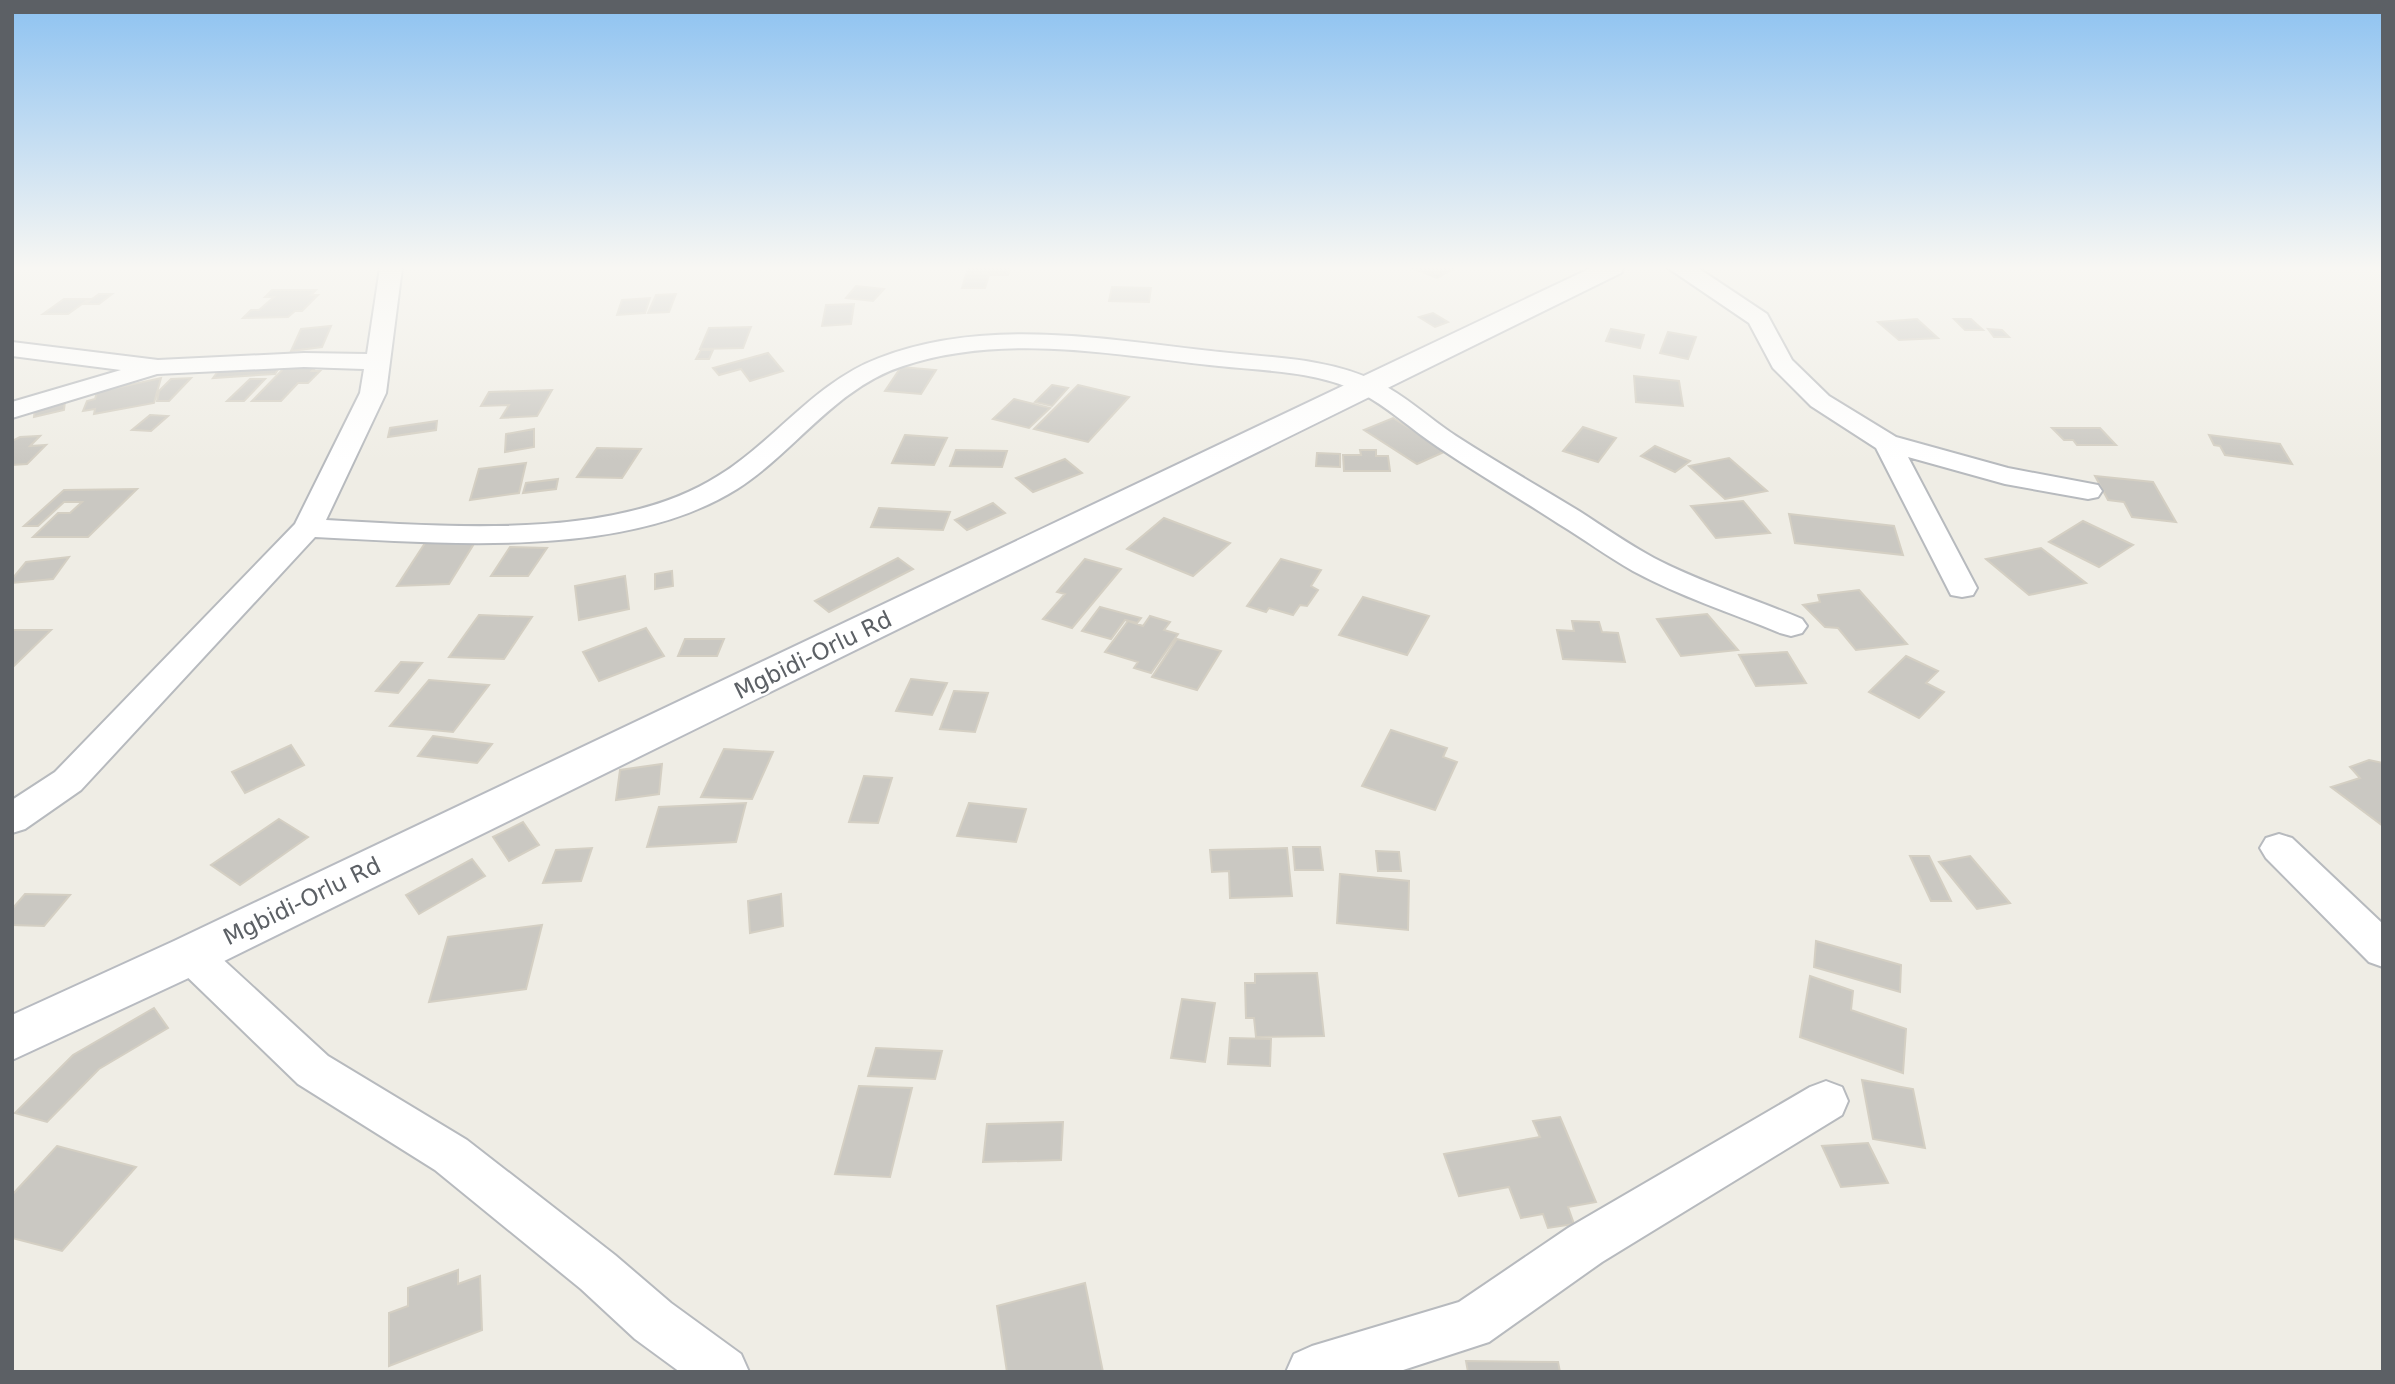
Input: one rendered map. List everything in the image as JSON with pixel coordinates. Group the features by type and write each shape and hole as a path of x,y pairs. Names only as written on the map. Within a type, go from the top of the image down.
{"main road":[{"name":"Mgbidi-Orlu Rd","path":"12,1038 191,955 1480,333"}],"street":[{"path":"12,818 68,781 308,528 373,393 383,333"},
{"path":"1766,333 1782,363 1820,401 1887,443 2005,476 2088,491"},
{"path":"308,528 430,534 521,532 636,520 684,505 727,483 857,378 884,364 983,340 1027,340 1321,371 1368,387 1448,442 1645,565 1791,626"},
{"path":"12,349 158,367 304,360 379,362"},
{"path":"12,410 158,367"},
{"path":"1887,443 1962,588"},
{"path":"2279,848 2383,950"},
{"path":"191,955 313,1070 452,1155 598,1272 653,1321 723,1372"},
{"path":"1312,1372 1471,1324 1585,1245 1826,1101"}],"building":[{"path":"299,333 328,333 322,347 291,351"},
{"path":"707,333 749,333 743,348 700,349"},
{"path":"1610,333 1644,335 1640,348 1606,341"},
{"path":"1668,333 1696,337 1688,359 1660,353"},
{"path":"1890,333 1932,333 1938,338 1899,340"},
{"path":"1991,333 2005,333 2009,337 1994,337"},
{"path":"701,350 713,350 709,359 696,359"},
{"path":"768,353 783,371 750,381 741,369 719,375 713,368"},
{"path":"288,364 320,364 312,371 320,371 308,383 298,383 281,401 252,401"},
{"path":"281,365 275,374 213,378 219,370"},
{"path":"901,367 936,370 921,394 885,391"},
{"path":"1634,376 1679,381 1683,406 1636,402"},
{"path":"161,378 154,403 94,414 95,409 83,411 87,401 95,399 97,392"},
{"path":"191,378 169,401 157,401 159,391 171,379"},
{"path":"250,379 265,379 244,401 227,401"},
{"path":"1052,385 1068,388 1052,406 1035,402"},
{"path":"1078,385 1129,397 1088,442 1034,429"},
{"path":"552,390 537,416 501,418 509,405 481,406 489,392"},
{"path":"1014,399 1050,408 1029,428 993,419"},
{"path":"65,402 64,410 34,417 35,408"},
{"path":"150,415 168,416 151,431 132,430"},
{"path":"1393,418 1446,451 1417,464 1364,430"},
{"path":"437,421 436,430 388,437 390,428"},
{"path":"1583,427 1616,438 1598,462 1563,451"},
{"path":"2052,428 2100,428 2116,445 2077,445 2073,440 2064,440"},
{"path":"534,429 534,447 505,452 506,434"},
{"path":"905,435 947,438 934,465 892,463"},
{"path":"2209,435 2280,444 2292,464 2225,455 2220,446 2214,445"},
{"path":"40,436 30,446 46,445 27,464 12,465 12,441 20,437"},
{"path":"1655,446 1690,461 1675,472 1641,456"},
{"path":"597,448 641,449 622,478 577,477"},
{"path":"956,450 1007,451 1002,467 950,466"},
{"path":"1360,450 1376,450 1376,456 1388,456 1390,471 1344,471 1343,455 1361,455"},
{"path":"1317,453 1340,454 1340,467 1316,466"},
{"path":"1729,458 1767,491 1725,499 1689,466"},
{"path":"1065,459 1082,473 1033,492 1016,478"},
{"path":"526,463 519,493 470,500 479,469"},
{"path":"2095,476 2153,482 2176,522 2132,517 2124,502 2108,500"},
{"path":"558,479 556,489 523,493 526,483"},
{"path":"137,489 88,537 33,537 58,513 70,513 82,502 64,502 38,526 24,526 64,490"},
{"path":"1743,501 1770,533 1716,538 1691,506"},
{"path":"993,503 1005,513 967,530 955,520"},
{"path":"879,508 950,512 943,530 871,527"},
{"path":"1789,514 1894,526 1903,555 1795,543"},
{"path":"1164,518 1230,543 1193,576 1127,549"},
{"path":"2083,521 2133,545 2099,567 2049,542"},
{"path":"477,539 449,584 397,586 427,540"},
{"path":"510,547 547,548 528,576 491,576"},
{"path":"2041,548 2086,583 2029,595 1986,559"},
{"path":"69,557 53,579 12,583 12,579 26,562"},
{"path":"898,558 913,569 829,612 815,601"},
{"path":"1085,559 1121,569 1072,628 1043,619 1065,594 1057,592"},
{"path":"1281,559 1321,570 1311,586 1318,590 1307,606 1300,605 1293,615 1269,608 1266,612 1247,606"},
{"path":"672,571 673,586 655,589 655,574"},
{"path":"625,576 629,609 579,620 575,586"},
{"path":"1859,590 1907,644 1856,650 1838,628 1825,627 1803,605 1820,602 1818,595"},
{"path":"1363,597 1429,616 1407,655 1339,635"},
{"path":"1100,607 1141,618 1137,623 1125,620 1111,639 1082,631"},
{"path":"1707,614 1738,650 1681,656 1657,619"},
{"path":"479,615 532,617 504,659 449,657"},
{"path":"1150,616 1170,622 1164,630 1178,634 1151,673 1134,668 1138,662 1105,652 1128,621 1143,626"},
{"path":"1572,621 1599,622 1602,632 1618,633 1625,662 1563,659 1557,630 1574,631"},
{"path":"646,628 664,656 599,681 583,652"},
{"path":"12,630 51,630 12,668"},
{"path":"685,639 724,639 717,656 678,656"},
{"path":"1177,639 1221,651 1197,690 1152,677"},
{"path":"1787,652 1806,683 1756,686 1739,655"},
{"path":"1906,656 1938,671 1926,683 1944,692 1919,718 1869,692"},
{"path":"401,662 422,663 398,693 376,691"},
{"path":"911,679 947,683 932,715 896,711"},
{"path":"429,680 489,685 453,732 390,726"},
{"path":"954,691 988,693 975,732 940,729"},
{"path":"1391,730 1447,748 1443,757 1457,762 1435,810 1362,786"},
{"path":"433,736 492,744 477,763 418,756"},
{"path":"291,745 304,765 245,793 232,772"},
{"path":"724,749 773,752 752,799 701,797"},
{"path":"2369,760 2383,763 2383,826 2331,787 2360,778 2350,767"},
{"path":"662,764 659,794 616,800 620,770"},
{"path":"864,776 892,778 878,823 849,822"},
{"path":"746,803 736,842 647,847 659,807"},
{"path":"969,803 1026,809 1016,842 957,836"},
{"path":"279,819 308,837 240,885 211,865"},
{"path":"523,822 539,845 509,861 493,837"},
{"path":"1293,847 1320,847 1323,870 1295,870"},
{"path":"592,848 581,881 543,883 556,850"},
{"path":"1287,848 1292,896 1230,898 1229,871 1212,872 1210,850"},
{"path":"1376,851 1399,852 1401,871 1378,871"},
{"path":"1910,856 1929,856 1951,901 1931,901"},
{"path":"1970,856 2010,903 1977,909 1939,862"},
{"path":"472,859 485,876 419,914 406,895"},
{"path":"1340,874 1409,881 1408,930 1337,923"},
{"path":"25,894 70,895 44,926 12,925 12,909"},
{"path":"781,894 783,926 750,933 748,901"},
{"path":"542,925 526,989 429,1002 448,937"},
{"path":"1816,941 1901,965 1900,992 1814,967"},
{"path":"1317,973 1324,1036 1256,1037 1254,1018 1246,1018 1245,983 1255,983 1255,974"},
{"path":"1810,976 1853,991 1851,1010 1906,1029 1903,1073 1800,1037"},
{"path":"1182,999 1215,1003 1205,1062 1171,1058"},
{"path":"154,1008 168,1028 99,1069 47,1122 15,1113 73,1055"},
{"path":"1230,1038 1271,1039 1270,1066 1228,1064"},
{"path":"876,1048 942,1051 935,1079 868,1076"},
{"path":"1862,1080 1913,1089 1925,1148 1873,1139"},
{"path":"859,1086 912,1088 890,1177 835,1174"},
{"path":"1560,1117 1596,1202 1568,1207 1574,1224 1548,1228 1543,1214 1521,1218 1509,1187 1459,1196 1444,1154 1540,1137 1533,1121"},
{"path":"1063,1122 1061,1160 983,1162 987,1124"},
{"path":"1868,1143 1888,1183 1841,1187 1822,1146"},
{"path":"57,1146 136,1167 62,1251 12,1238 12,1195"},
{"path":"458,1270 458,1284 480,1276 482,1330 389,1366 389,1313 408,1306 408,1288"},
{"path":"1085,1283 1103,1372 1007,1372 997,1306"},
{"path":"1466,1361 1558,1362 1560,1372 1468,1372"}]}
